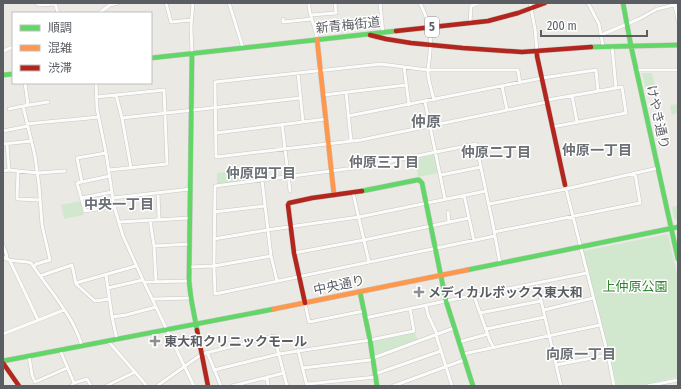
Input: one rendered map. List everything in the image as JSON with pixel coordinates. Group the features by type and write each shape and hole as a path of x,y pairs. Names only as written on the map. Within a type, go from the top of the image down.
{"street":[{"path":"36,3 39,5 55,3"},
{"path":"101,12 118,3"},
{"path":"166,3 171,22 191,20"},
{"path":"193,3 191,20 192,54 189,281 196,324 205,353 221,386"},
{"path":"229,3 243,48"},
{"path":"309,3 309,9 317,34 334,195"},
{"path":"283,20 283,22 336,13 335,3"},
{"path":"380,3 383,33"},
{"path":"420,3 430,27 431,34 428,73 434,100"},
{"path":"470,24 471,6 479,3"},
{"path":"530,3 535,30 537,56 546,101 565,187 608,355 612,386"},
{"name":"新青梅街道","path":"152,58 317,39 470,24 532,9 545,3"},
{"path":"588,3 599,24 603,46"},
{"name":"けやき通り","path":"622,3 678,259"},
{"path":"601,35 639,20 657,9 677,4 678,21"},
{"path":"370,35 386,39 430,45 522,52 603,46 678,45"},
{"path":"612,46 616,88"},
{"path":"520,83 518,70 428,70 381,64 215,82 216,157 360,140 546,101 622,87 626,113 552,127"},
{"path":"404,67 409,105"},
{"path":"348,116 542,78 596,70 598,91"},
{"path":"637,70 678,70"},
{"path":"298,73 303,122"},
{"path":"25,84 28,105"},
{"path":"96,84 96,109 106,153 114,206 123,236 194,386"},
{"path":"324,94 406,85"},
{"path":"502,86 507,110"},
{"path":"96,97 164,90 167,164 109,170"},
{"path":"346,92 352,141"},
{"path":"116,95 122,118 131,168"},
{"path":"572,96 577,122"},
{"path":"122,118 300,98"},
{"path":"10,109 48,102"},
{"path":"425,102 445,199"},
{"path":"23,106 38,172 42,225 50,260 36,264 34,267"},
{"path":"3,131 57,120 70,121 98,117"},
{"path":"216,133 326,118"},
{"path":"282,124 290,191"},
{"path":"8,170 5,144 32,141"},
{"path":"495,236 215,294 214,212 216,186 332,172 476,144 486,191 488,204 495,236 500,263"},
{"path":"82,182 77,158 106,153"},
{"path":"440,175 481,167"},
{"path":"488,204 658,168"},
{"path":"3,171 65,171"},
{"path":"18,171 17,199 40,200"},
{"path":"494,232 640,203 635,173"},
{"path":"110,176 77,183 85,211 114,206"},
{"path":"262,180 271,256 277,281"},
{"path":"364,311 308,322 294,253 288,205 289,202 354,193 419,180 422,183 446,301 472,386"},
{"path":"113,198 190,189"},
{"path":"214,239 359,217 486,191"},
{"path":"81,198 112,192"},
{"path":"158,193 159,220"},
{"path":"354,193 369,262"},
{"path":"464,195 474,241"},
{"path":"214,212 265,206"},
{"path":"448,212 449,222"},
{"path":"119,222 190,218"},
{"path":"294,253 469,218"},
{"path":"150,220 154,246 156,282"},
{"name":"中央通り","path":"3,362 360,292 678,227"},
{"path":"154,246 190,244"},
{"path":"3,245 6,259 38,320"},
{"path":"189,267 214,266 271,256"},
{"path":"6,259 31,263 74,326 82,346"},
{"path":"40,276 72,265 76,283 95,301 109,300"},
{"path":"76,283 136,266"},
{"path":"365,318 587,273"},
{"path":"106,275 109,300 117,340"},
{"path":"108,288 143,281 189,281"},
{"path":"537,283 561,386"},
{"path":"360,292 370,340 377,386"},
{"path":"474,296 494,348"},
{"path":"152,299 191,298"},
{"path":"544,310 593,298"},
{"path":"480,313 541,301"},
{"path":"426,306 428,315 437,335 452,386"},
{"path":"112,317 156,307"},
{"path":"214,370 298,350 370,340 414,331 410,309"},
{"path":"3,334 64,310"},
{"path":"486,329 545,317"},
{"path":"462,354 600,325"},
{"path":"303,368 370,360 454,328"},
{"path":"458,342 488,334"},
{"path":"157,386 205,353 274,336 287,386"},
{"path":"108,341 147,386"},
{"path":"60,350 73,385 86,379 90,386"},
{"path":"298,350 307,385 375,375 441,351"},
{"path":"205,353 208,386"},
{"path":"556,365 608,355"},
{"path":"29,356 32,375 35,382 67,368"},
{"path":"393,386 464,360"},
{"path":"3,362 19,386"},
{"path":"106,386 135,372"},
{"path":"232,386 284,373"},
{"path":"267,377 268,386"},
{"path":"647,386 678,380"},
{"path":"406,382 407,386"}],"green space":[{"path":"642,73 652,73 655,85 645,87"},
{"path":"678,104 678,112 672,115 670,105"},
{"path":"433,155 435,156 438,173 418,177 414,159"},
{"path":"245,169 246,181 217,184 217,173"},
{"path":"80,201 84,215 64,219 61,205"},
{"path":"678,206 678,221 674,218 672,207"},
{"name":"上仲原公園","path":"668,234 678,279 678,377 636,386 617,386 583,251"},
{"path":"415,333 418,340 376,355 374,354 372,343 374,341"}],"traffic: fast":[{"path":"623,3 631,46 678,259"},
{"path":"152,58 396,31"},
{"path":"591,47 678,45"},
{"path":"192,54 189,281 197,330"},
{"path":"3,75 12,74"},
{"path":"362,191 417,180 422,183 446,301 473,386"},
{"path":"467,270 678,227"},
{"path":"360,292 370,340 377,386"},
{"path":"3,361 274,309"}],"traffic: slow":[{"path":"317,39 334,195"},
{"path":"274,309 467,270"}],"traffic: jam":[{"path":"396,31 488,21 518,13 545,3"},
{"path":"370,35 411,43 522,52 591,47"},
{"path":"537,51 565,185"},
{"path":"305,303 294,253 289,203 312,198 362,191"},
{"path":"197,330 208,386"},
{"path":"3,363 19,386"}],"place":[{"name":"メディカルボックス東大和","path":"419,292"},
{"name":"東大和クリニックモール","path":"155,341"}],"district":[{"name":"仲原","path":"426,122"},
{"name":"仲原一丁目","path":"597,150"},
{"name":"仲原二丁目","path":"496,152"},
{"name":"仲原三丁目","path":"384,162"},
{"name":"仲原四丁目","path":"261,173"},
{"name":"中央一丁目","path":"119,204"},
{"name":"向原一丁目","path":"581,354"}]}
